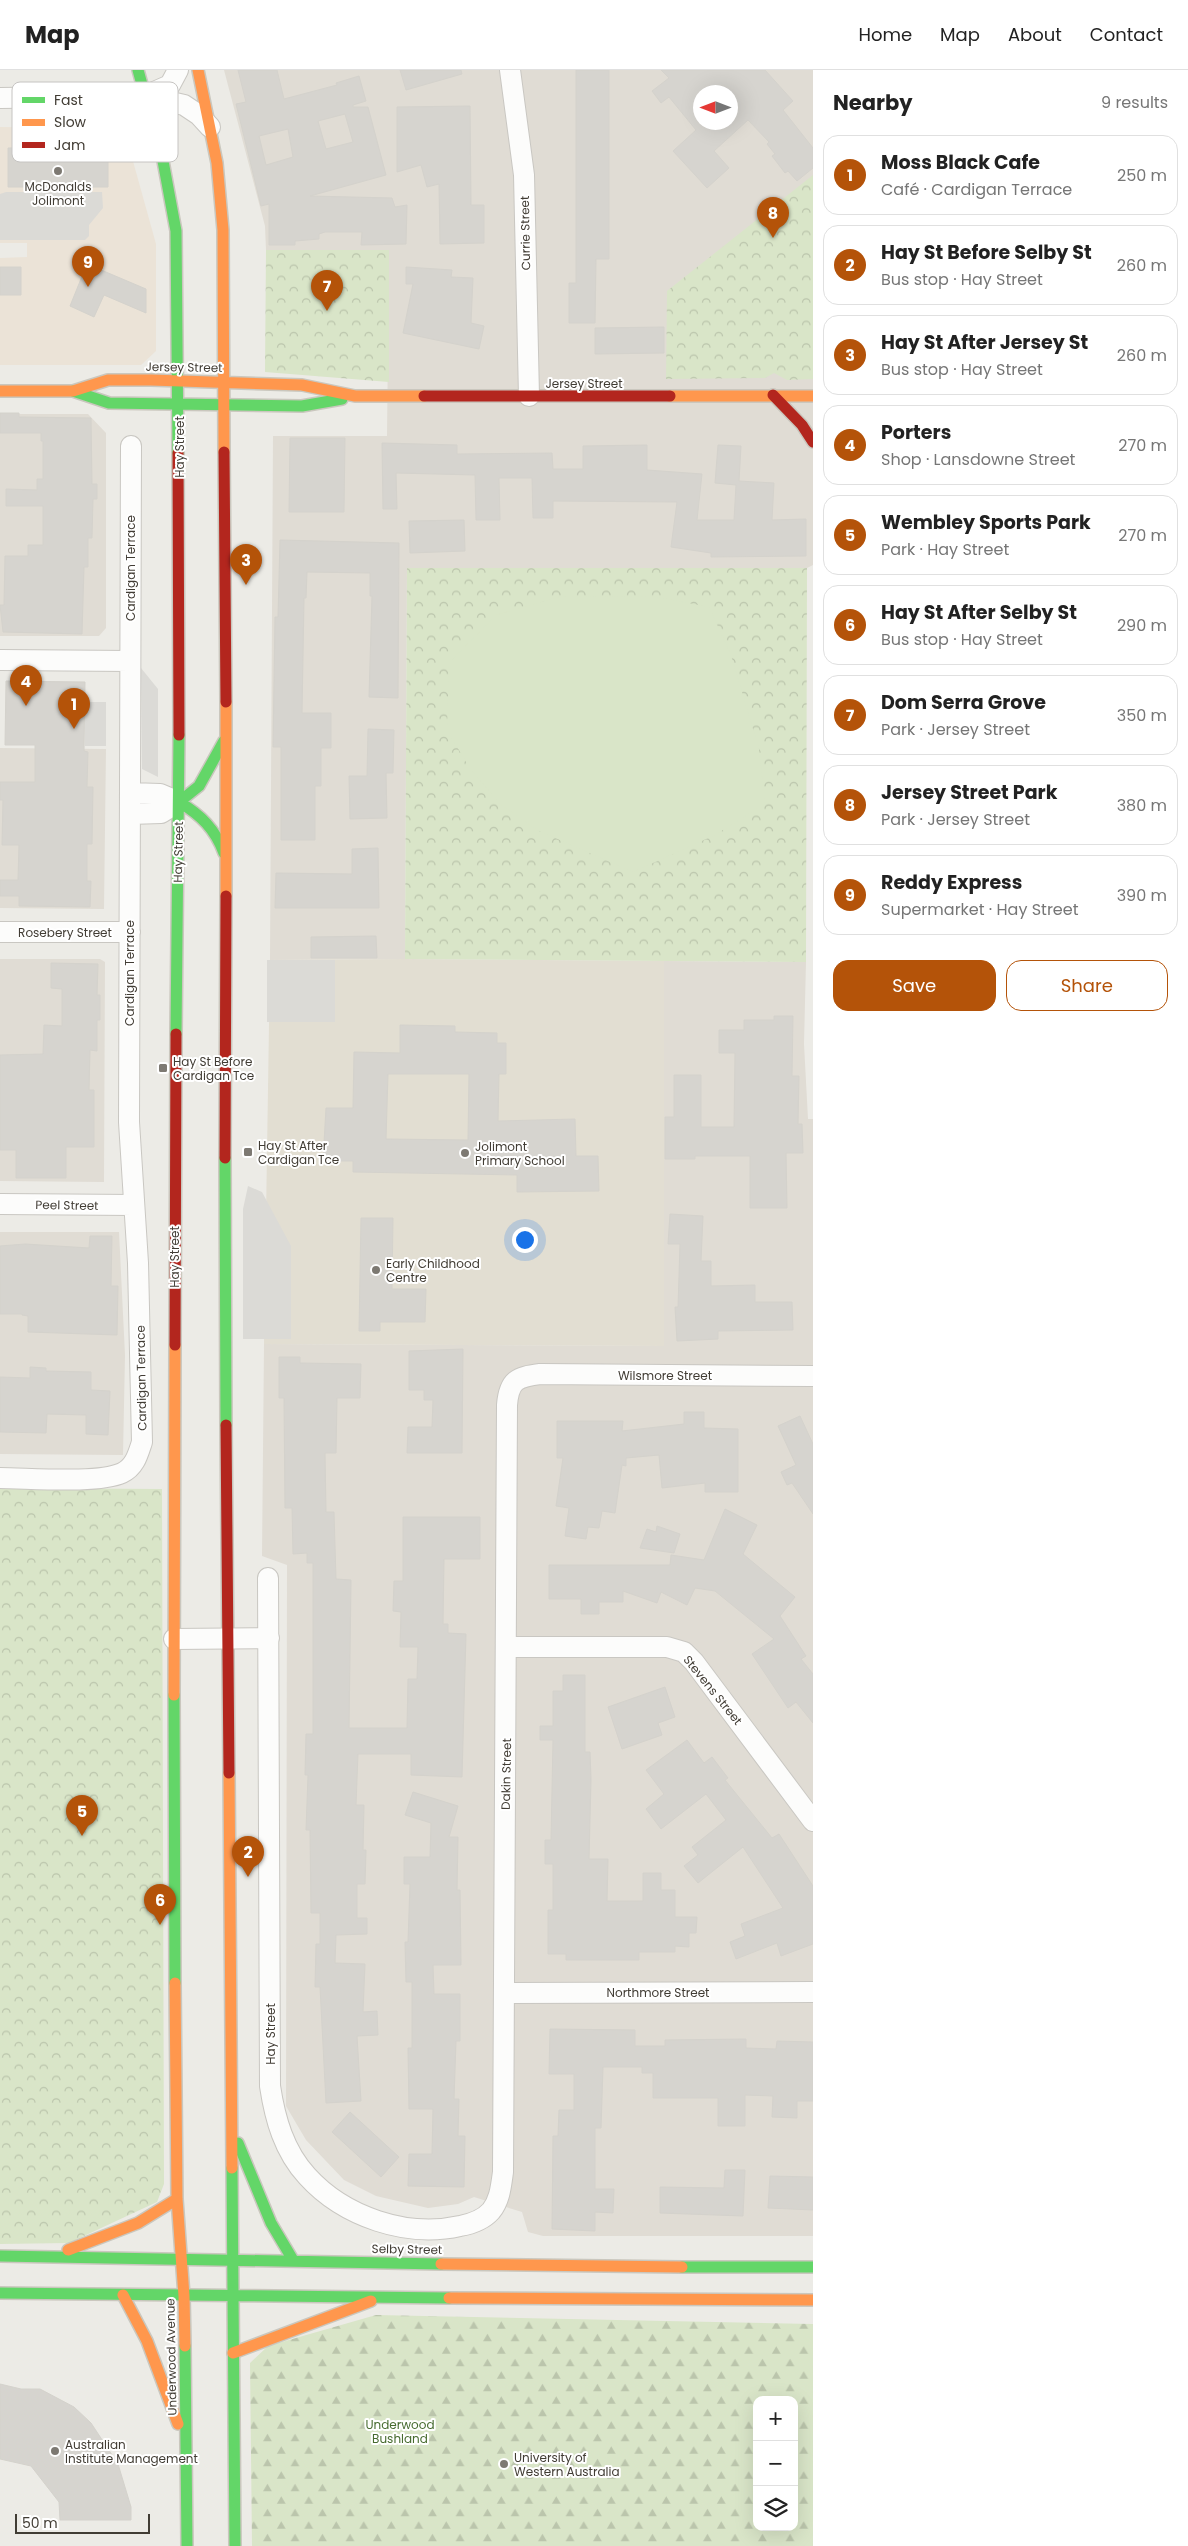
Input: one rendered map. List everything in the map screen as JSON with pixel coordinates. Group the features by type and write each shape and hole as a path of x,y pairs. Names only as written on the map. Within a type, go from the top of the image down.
{"main road":[{"path":"198,70 210,127 221,196 225,381 228,1638 235,2546"},
{"name":"Hay Street","path":"162,162 171,195 177,230 179,380 174,1639 177,2199 183,2258"},
{"name":"Jersey Street","path":"73,391 108,380 179,380 302,385 355,396"},
{"name":"Jersey Street","path":"0,390 73,391 109,403 302,406 355,396 813,396"},
{"path":"773,395 802,425 813,442"},
{"path":"226,738 199,786 178,802 209,824 219,836 226,862"},
{"path":"233,2130 271,2223 293,2260"},
{"path":"47,2256 138,2223 177,2199"},
{"name":"Selby Street","path":"0,2256 293,2260 585,2270 813,2267"},
{"name":"Underwood Avenue","path":"183,2258 188,2546"},
{"path":"0,2293 184,2296 585,2294 813,2300"},
{"path":"123,2295 147,2340 187,2452"},
{"path":"233,2353 273,2335 328,2318 382,2296"}],"street":[{"path":"172,82 178,70"},
{"name":"Currie Street","path":"510,70 524,175 529,396"},
{"path":"178,104 184,105 199,115 210,127"},
{"name":"Cardigan Terrace","path":"0,1478 104,1479 124,1472 137,1460 142,1442 141,1342 130,1156 131,446"},
{"path":"0,660 130,661"},
{"path":"130,793 160,794 178,802"},
{"path":"130,814 161,813 178,802"},
{"name":"Rosebery Street","path":"0,932 130,932"},
{"name":"Peel Street","path":"0,1204 134,1205"},
{"name":"Wilsmore Street","path":"518,1380 540,1374 813,1376"},
{"name":"Dakin Street","path":"502,2172 507,1647 507,1405 510,1387 518,1380"},
{"name":"Hay Street","path":"268,1578 270,2086 274,2113 282,2137 293,2159 329,2197 359,2214 406,2228 446,2229 474,2223 490,2212 500,2196 502,2172"},
{"path":"174,1639 269,1638"},
{"name":"Stevens Street","path":"507,1647 667,1647 684,1652 694,1662 813,1821"},
{"name":"Northmore Street","path":"504,1993 813,1992"}],"shaded area":[{"path":"224,70 813,70 813,565 807,568 407,568 405,959 270,960 273,436 387,436 389,250 266,250 265,226"},
{"path":"0,127 12,127 12,162 133,162 156,244 156,351 141,365 0,365 0,258 27,257 27,243 0,243"},
{"path":"6,192 102,192 103,208 89,225 89,236 85,240 0,240 0,194"},
{"path":"0,414 88,414 106,433 106,628 99,636 0,636"},
{"path":"141,668 158,689 158,777 142,769"},
{"path":"85,702 106,702 106,746 85,746"},
{"path":"0,748 106,749 104,909 0,908"},
{"path":"0,959 100,959 105,962 104,1182 0,1181"},
{"path":"267,960 335,960 335,1022 267,1022"},
{"name":"Jolimont Primary School","path":"270,960 664,961 664,1346 264,1344"},
{"path":"664,961 806,962 804,1044 808,1119 813,1119 813,2236 543,2236 528,2232 522,2212 474,2197 458,2204 428,2208 376,2196 344,2180 306,2140 286,2106 287,1565 262,1556 264,1344 664,1346"},
{"path":"248,1186 262,1192 291,1246 291,1339 243,1339 243,1209"},
{"path":"0,1232 119,1232 125,1355 123,1455 0,1454"}],"green space":[{"path":"813,175 813,379 787,380 774,373 765,378 666,379 667,291"},
{"path":"266,250 389,250 389,382 265,372"},
{"path":"407,568 807,568 806,962 405,959"},
{"path":"562,596 656,597 709,607 731,655 759,749 765,804 715,835 633,872 537,830 500,804 469,767 447,730 449,663 496,615"},
{"path":"0,1488 162,1489 164,2184 157,2202 69,2243 0,2244"},
{"name":"Underwood Bushland","path":"376,2315 813,2324 813,2546 252,2546 250,2363 268,2346"}],"building":[{"path":"238,70 277,70 284,99 337,85 336,83 359,76 366,101 353,105 353,107 368,107 386,175 310,196 392,198 395,207 407,205 406,244 361,245 362,232 325,232 319,234 319,239 295,241 295,245 269,245 269,204 261,206 236,104 246,102","holes":["345,114 353,142 326,149 318,121","288,129 293,157 266,165 259,136"]},
{"path":"400,70 461,70 462,74 406,90"},
{"path":"576,70 609,70 609,259 596,259 595,323 569,323 569,283 576,283"},
{"path":"661,70 765,70 793,101 783,110 813,148 813,168 797,181 788,171 785,173 772,156 775,154 767,144 769,142 748,120 738,129 738,85 693,85 693,126 669,97 661,103 652,91 669,78"},
{"path":"470,106 471,205 484,205 484,243 440,244 439,184 427,187 421,165 397,172 397,107"},
{"path":"696,130 737,130 714,151 729,168 707,188 673,151"},
{"name":"McDonalds Jolimont","path":"8,148 12,148 12,162 108,162 108,187 8,187"},
{"path":"87,264 146,289 146,313 104,295 94,317 70,306"},
{"path":"0,267 21,267 21,295 0,295"},
{"path":"406,267 452,270 451,277 473,278 471,323 484,326 479,349 403,333 413,284 406,284"},
{"path":"664,327 664,353 595,354 595,328"},
{"path":"0,413 19,413 19,417 91,418 92,484 97,484 97,499 93,499 92,538 88,538 88,567 84,567 82,634 3,632 0,605 4,605 5,556 28,556 28,545 43,545 43,506 6,506 6,489 37,490 37,479 43,479 43,441 41,441 41,433 0,433"},
{"path":"290,438 345,438 344,512 289,512"},
{"path":"382,443 457,445 457,454 552,453 553,469 583,469 583,446 647,445 647,470 702,474 697,520 734,520 736,485 715,483 718,445 741,446 739,481 774,483 772,520 806,519 806,556 711,557 711,553 671,547 677,502 553,501 553,518 533,518 532,478 499,478 500,520 476,520 475,475 396,473 397,509 383,509"},
{"path":"464,520 465,551 410,553 409,521"},
{"path":"280,540 399,543 398,698 369,697 372,596 370,596 370,573 307,572 306,598 304,598 302,713 331,713 331,748 321,748 321,786 315,786 315,840 281,840 281,747 273,747 275,617 278,617"},
{"path":"6,681 85,682 84,751 88,752 87,787 93,787 92,844 87,844 87,881 91,881 90,907 19,906 19,896 0,896 0,880 18,880 19,845 2,845 3,800 0,800 0,782 35,782 35,745 5,745"},
{"path":"368,729 394,730 393,773 386,773 387,818 350,819 349,776 367,776"},
{"path":"378,848 379,908 275,908 276,873 352,874 352,849"},
{"path":"376,936 377,958 311,958 311,937"},
{"path":"51,963 98,964 97,995 100,995 100,1020 97,1020 97,1051 90,1050 89,1090 94,1090 94,1147 66,1147 66,1178 16,1178 16,1150 0,1150 0,1055 43,1054 44,1025 62,1026 62,989 51,988"},
{"path":"774,1016 793,1016 792,1076 799,1076 798,1124 802,1124 803,1153 786,1153 787,1208 750,1208 750,1156 695,1156 695,1159 665,1159 665,1117 674,1117 674,1075 701,1075 701,1127 734,1127 735,1053 719,1053 719,1030 744,1030 744,1020 774,1020"},
{"path":"400,1025 455,1026 455,1032 497,1033 497,1043 506,1043 506,1074 499,1074 498,1121 575,1119 576,1156 598,1156 599,1191 517,1192 517,1175 353,1172 353,1161 323,1161 326,1108 353,1108 354,1052 400,1053","holes":["388,1074 469,1074 468,1140 386,1139"]},
{"path":"670,1214 703,1216 701,1261 711,1261 711,1286 755,1285 755,1302 792,1302 793,1330 718,1331 718,1339 677,1341 675,1307 678,1307 680,1244 668,1244"},
{"path":"361,1218 393,1218 392,1289 426,1289 425,1322 380,1322 380,1331 359,1331"},
{"path":"90,1236 112,1236 111,1286 118,1286 117,1335 28,1332 28,1316 22,1314 0,1314 0,1246 25,1244 89,1248"},
{"path":"463,1349 462,1453 407,1453 408,1427 432,1427 433,1400 424,1400 424,1390 409,1390 409,1351"},
{"path":"279,1357 300,1357 300,1363 361,1364 360,1398 337,1398 336,1453 325,1453 326,1512 334,1512 336,1579 351,1580 349,1728 407,1728 408,1679 417,1679 418,1647 400,1647 401,1612 393,1611 394,1581 403,1581 403,1517 480,1517 480,1559 444,1559 443,1624 448,1624 448,1633 466,1634 462,1777 411,1775 411,1754 358,1754 356,1805 364,1805 363,1850 366,1850 365,1884 357,1884 357,1918 367,1918 367,1934 336,1935 335,1963 365,1964 363,2012 377,2011 378,2035 357,2036 361,2101 326,2103 320,1987 315,1987 316,1944 320,1944 320,1913 311,1913 310,1830 306,1830 308,1775 305,1775 306,1734 313,1734 313,1563 307,1563 307,1553 293,1554 292,1508 285,1508 284,1398 279,1398"},
{"path":"30,1367 46,1368 46,1371 91,1372 91,1390 110,1391 108,1435 86,1434 86,1415 47,1414 46,1433 0,1432 0,1377 30,1378"},
{"path":"684,1412 704,1412 704,1428 738,1429 738,1492 705,1492 705,1483 662,1488 659,1455 626,1458 626,1466 622,1465 615,1513 602,1511 599,1528 588,1527 586,1539 565,1536 569,1508 556,1506 563,1458 557,1458 557,1421 623,1421 622,1431 684,1424"},
{"path":"800,1416 813,1444 813,1514 792,1483 787,1485 781,1472 796,1465 778,1426"},
{"path":"725,1509 757,1525 743,1554 795,1597 780,1616 806,1656 801,1659 813,1674 813,1723 796,1702 788,1708 752,1654 774,1639 715,1591 695,1588 687,1605 661,1592 657,1603 623,1591 623,1602 599,1602 599,1614 581,1614 581,1599 549,1599 549,1565 670,1565 671,1555 704,1560"},
{"path":"657,1526 680,1534 674,1553 640,1548 647,1529 656,1532"},
{"path":"563,1675 585,1675 585,1752 590,1752 591,1779 589,1859 608,1859 607,1901 643,1901 643,1873 661,1873 661,1890 675,1890 675,1917 697,1917 696,1933 689,1933 689,1947 675,1946 675,1952 639,1952 639,1960 566,1960 566,1954 548,1954 548,1910 553,1910 553,1864 545,1864 545,1840 551,1840 553,1740 540,1740 540,1726 553,1726 553,1691 563,1691"},
{"path":"665,1687 675,1717 658,1723 662,1735 622,1749 608,1707"},
{"path":"687,1740 704,1763 712,1757 728,1778 725,1780 772,1838 779,1834 813,1886 813,1944 781,1956 777,1943 736,1959 730,1942 745,1936 741,1924 783,1908 743,1847 698,1883 684,1866 698,1855 692,1847 726,1820 706,1794 661,1829 646,1809 664,1794 646,1770"},
{"path":"413,1792 458,1806 449,1837 458,1837 457,1890 460,1890 461,1965 433,1965 434,1994 460,1994 460,2041 456,2041 454,2099 459,2099 458,2136 465,2136 464,2187 408,2186 409,2154 432,2154 433,2109 409,2109 408,2048 412,2048 412,1982 406,1982 405,1942 408,1942 410,1884 404,1884 404,1857 430,1857 431,1823 405,1815"},
{"path":"550,2029 635,2030 635,2046 665,2046 665,2040 746,2039 746,2048 776,2049 777,2041 813,2042 813,2101 797,2101 797,2118 772,2117 773,2096 745,2095 745,2126 718,2126 718,2098 653,2098 653,2073 642,2073 642,2067 603,2067 601,2128 595,2128 595,2189 614,2189 613,2213 595,2212 595,2231 552,2229 553,2136 558,2136 559,2110 574,2110 574,2074 549,2074"},
{"path":"350,2112 399,2157 381,2177 332,2132"},
{"path":"725,2170 745,2170 743,2216 660,2213 660,2187 724,2188"},
{"path":"770,2176 813,2177 813,2210 768,2208"},
{"name":"Australian Institute Management","path":"0,2384 21,2389 40,2389 74,2407 91,2423 118,2464 131,2507 131,2520 60,2520 59,2502 31,2466 0,2459"}],"traffic: fast":[{"path":"138,70 141,82"},
{"path":"163,162 176,231 178,453"},
{"path":"73,391 109,403 302,406 342,399"},
{"path":"176,1034 179,735"},
{"path":"179,802 199,786 224,741"},
{"path":"179,802 206,823 212,830 224,853"},
{"path":"225,1158 226,1425"},
{"path":"174,1695 175,1983"},
{"path":"238,2143 271,2223 293,2260"},
{"path":"232,2168 235,2546"},
{"path":"0,2256 441,2264"},
{"path":"682,2267 813,2267"},
{"path":"0,2293 449,2298"},
{"path":"185,2346 187,2546"}],"traffic: slow":[{"path":"198,70 217,163 223,230 224,452"},
{"path":"0,391 73,391 108,380 151,380 302,385 355,396 424,396"},
{"path":"670,396 813,396"},
{"path":"226,702 226,896"},
{"path":"174,1695 175,1345"},
{"path":"229,1773 232,2168"},
{"path":"175,1983 177,2199 184,2296 185,2346"},
{"path":"68,2250 138,2223 177,2199"},
{"path":"441,2264 682,2267"},
{"path":"123,2295 147,2341 178,2424"},
{"path":"449,2298 813,2300"},
{"path":"233,2353 371,2301"}],"traffic: jam":[{"path":"773,395 802,425 813,442"},
{"path":"424,396 670,396"},
{"path":"224,452 226,702"},
{"path":"178,453 179,735"},
{"path":"225,1158 226,896"},
{"path":"175,1345 176,1034"},
{"path":"226,1425 229,1773"}],"place":[{"name":"McDonalds Jolimont","path":"58,171"},
{"name":"Jersey Street Park","path":"773,238"},
{"name":"Reddy Express","path":"88,287"},
{"name":"Dom Serra Grove","path":"327,311"},
{"name":"Hay St After Jersey St","path":"246,585"},
{"name":"Porters","path":"26,706"},
{"name":"Moss Black Cafe","path":"74,729"},
{"name":"Hay St Before Cardigan Tce","path":"163,1068"},
{"name":"Hay St After Cardigan Tce","path":"248,1152"},
{"name":"Jolimont Primary School","path":"465,1153"},
{"name":"Early Childhood Centre","path":"376,1270"},
{"name":"Wembley Sports Park","path":"82,1836"},
{"name":"Hay St Before Selby St","path":"248,1877"},
{"name":"Hay St After Selby St","path":"160,1925"},
{"name":"Australian Institute Management","path":"55,2451"},
{"name":"University of Western Australia","path":"504,2464"}]}
